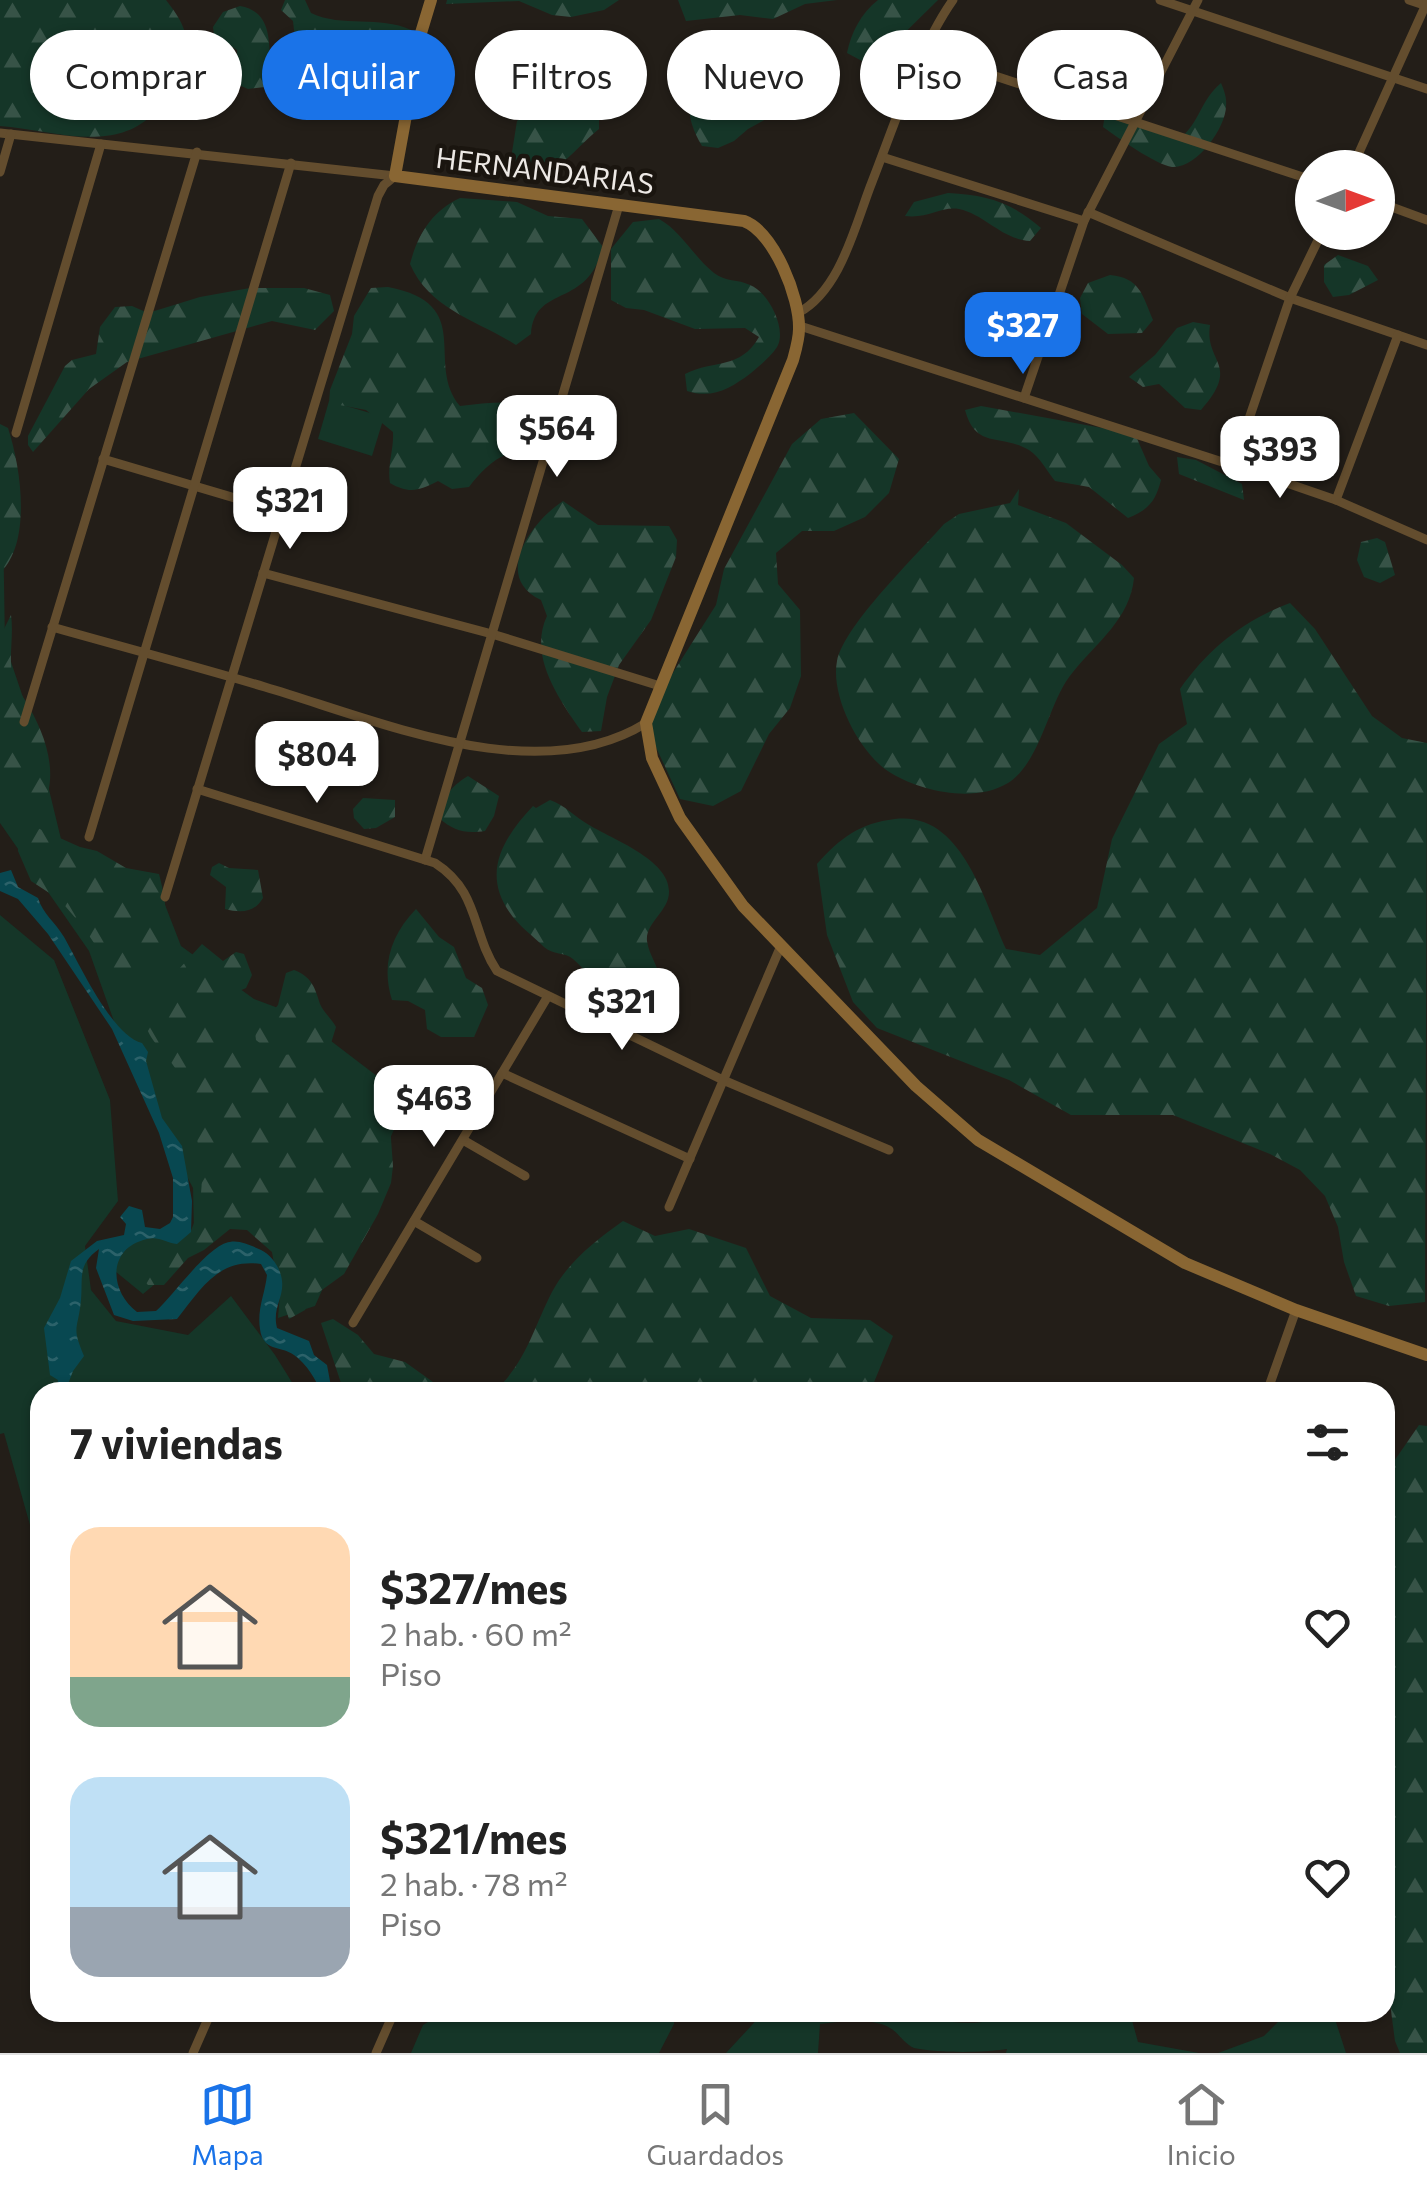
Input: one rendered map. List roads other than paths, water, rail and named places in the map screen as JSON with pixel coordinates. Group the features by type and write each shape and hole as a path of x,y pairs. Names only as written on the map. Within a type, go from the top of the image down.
{"street":[{"name":"HERNANDARIAS","path":"431,0 394,176 732,218 753,224 768,240 792,289 799,320"},
{"path":"937,30 953,0"},
{"path":"1160,0 1196,5 1427,89"},
{"path":"1360,150 1426,5 1408,0"},
{"path":"1024,398 1086,216 1196,5"},
{"path":"997,77 1295,174"},
{"path":"898,120 844,254 820,296 799,320 793,360 646,723 660,781 720,877 780,948 916,1086 978,1140 1186,1263 1296,1310 1427,1356"},
{"path":"0,172 6,133 394,176"},
{"path":"16,433 101,144"},
{"path":"24,722 198,152"},
{"path":"882,158 1086,216 1290,298 1427,345"},
{"path":"88,837 291,163"},
{"path":"165,897 378,196 394,176"},
{"path":"424,860 619,205"},
{"path":"1395,208 1427,220"},
{"path":"1234,466 1290,298 1313,250"},
{"path":"799,320 1336,500 1427,540"},
{"path":"1336,500 1398,335"},
{"path":"103,459 282,512"},
{"path":"263,572 492,634 660,686"},
{"path":"52,628 458,744 557,751 593,747 625,736 646,723"},
{"path":"197,789 424,860 450,873 466,892 498,971 723,1080 889,1150"},
{"path":"669,1207 780,948"},
{"path":"354,1323 548,996"},
{"path":"502,1073 690,1159"},
{"path":"463,1140 525,1176"},
{"path":"414,1221 477,1258"},
{"path":"1271,1382 1296,1310"},
{"path":"194,2053 207,2022"},
{"path":"376,2053 390,2022"}],"water":[{"path":"11,870 18,887 38,898 108,1013 148,1052 146,1061 162,1118 182,1146 192,1201 191,1232 177,1244 151,1238 125,1251 116,1271 121,1293 137,1312 156,1311 221,1245 238,1242 261,1250 272,1259 281,1276 277,1328 309,1341 314,1355 327,1365 330,1382 316,1382 299,1359 268,1345 262,1336 260,1315 267,1275 261,1264 246,1263 222,1271 177,1319 133,1321 114,1315 96,1268 99,1249 87,1260 82,1272 77,1333 84,1356 69,1382 58,1382 50,1375 44,1328 60,1298 71,1261 97,1241 124,1235 126,1224 120,1217 129,1206 142,1210 145,1227 160,1229 170,1223 173,1178 159,1133 112,1029 48,934 18,899 0,891 0,873"}]}
